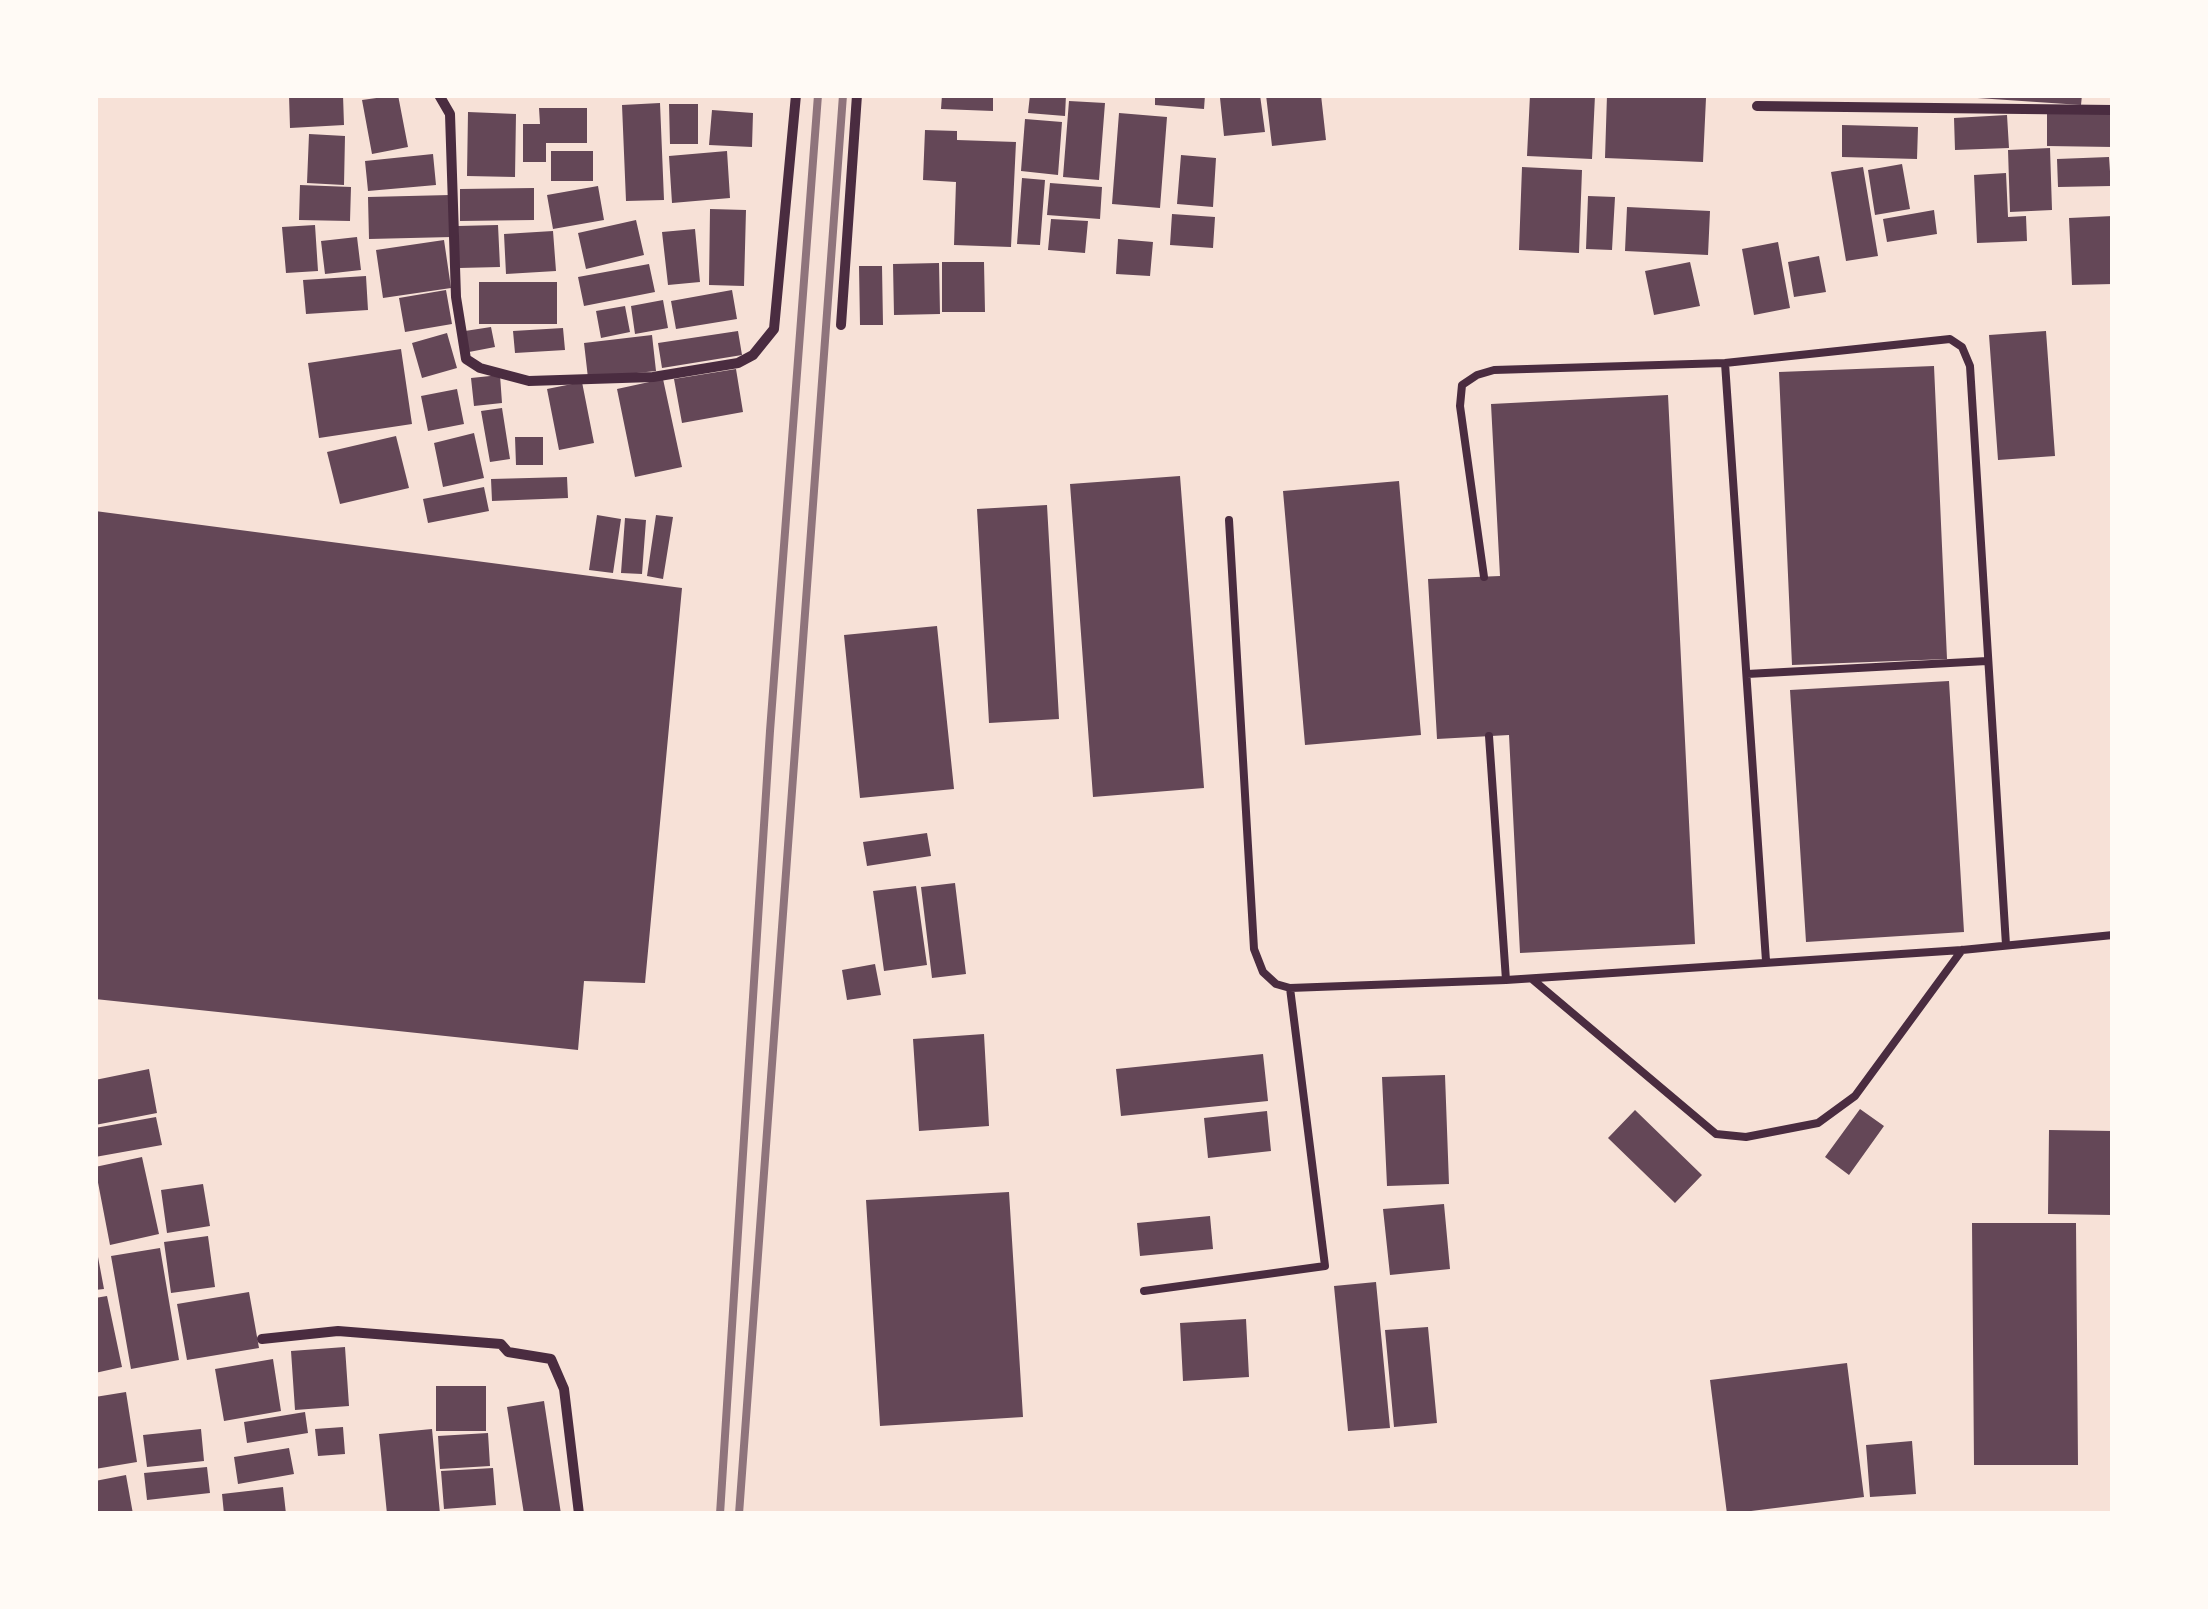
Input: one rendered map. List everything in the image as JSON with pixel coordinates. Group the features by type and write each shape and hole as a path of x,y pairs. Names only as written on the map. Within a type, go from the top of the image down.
{"street":[{"path":"439,95 450,114 456,297 466,359 480,368 530,380 653,378 738,363 754,354 774,328 796,95"},
{"path":"841,325 857,95"},
{"path":"1757,106 2113,110"},
{"path":"262,1339 338,1330 501,1344 508,1352 551,1359 564,1389 579,1514"}],"lane":[{"path":"1484,577 1460,406 1462,386 1494,370 1725,362 1950,339 1962,347 1970,366 2006,944"},
{"path":"1725,362 1766,962"},
{"path":"1228,520 1254,949 1264,972 1276,984 1290,988 1506,980 1962,950 2113,935"},
{"path":"1746,674 1987,660"},
{"path":"1489,736 1506,980"},
{"path":"1531,978 1716,1134 1746,1137 1818,1123 1856,1096 1962,950"},
{"path":"1144,1291 1325,1266 1290,988"}],"building":[{"path":"289,95 343,95 344,125 290,128"},
{"path":"398,95 408,147 372,154 362,100"},
{"path":"942,95 993,95 993,111 941,109"},
{"path":"1030,95 1066,95 1065,116 1028,113"},
{"path":"1155,95 1205,95 1204,109 1155,105"},
{"path":"1260,95 1265,132 1224,136 1220,98"},
{"path":"1266,95 1321,95 1326,140 1272,146"},
{"path":"1530,95 1595,95 1592,159 1527,156"},
{"path":"1607,95 1706,98 1703,162 1605,158"},
{"path":"1933,95 2082,95 2081,105"},
{"path":"1069,101 1105,103 1099,180 1063,177"},
{"path":"660,103 664,200 626,201 622,105"},
{"path":"669,104 698,104 698,144 670,144"},
{"path":"539,108 587,108 587,143 546,143 546,162 523,162 523,124 540,124"},
{"path":"712,110 753,113 752,147 709,145"},
{"path":"2047,111 2113,112 2113,147 2047,146"},
{"path":"468,112 516,114 515,177 467,176"},
{"path":"1119,113 1167,117 1160,208 1112,204"},
{"path":"2007,115 2009,148 1955,150 1954,118"},
{"path":"1025,119 1062,122 1058,175 1021,171"},
{"path":"1842,125 1918,127 1917,159 1842,157"},
{"path":"925,130 957,131 957,140 1016,142 1011,247 954,245 956,182 923,180"},
{"path":"309,134 345,136 344,185 307,183"},
{"path":"2050,148 2052,210 2010,212 2008,150"},
{"path":"551,151 593,151 593,181 551,181"},
{"path":"727,151 730,198 672,203 669,156"},
{"path":"433,154 436,185 368,191 365,161"},
{"path":"1181,155 1216,158 1213,207 1177,204"},
{"path":"2109,157 2111,186 2058,187 2057,159"},
{"path":"1902,164 1910,209 1875,215 1868,170"},
{"path":"1522,167 1582,170 1579,253 1519,250"},
{"path":"1863,167 1878,256 1846,261 1831,172"},
{"path":"2006,173 2008,217 2026,216 2027,241 1977,243 1974,175"},
{"path":"1022,178 1045,180 1040,245 1017,244"},
{"path":"1050,183 1102,187 1100,219 1047,215"},
{"path":"300,185 351,187 350,221 299,220"},
{"path":"598,186 604,220 553,229 547,195"},
{"path":"534,188 534,220 460,221 460,189"},
{"path":"450,195 452,237 369,239 368,197"},
{"path":"1588,196 1615,197 1612,250 1586,249"},
{"path":"1627,207 1710,211 1708,255 1625,251"},
{"path":"710,209 746,210 744,286 709,285"},
{"path":"1934,210 1937,234 1887,242 1883,219"},
{"path":"1172,214 1215,217 1213,248 1170,245"},
{"path":"2113,216 2113,284 2072,285 2069,218"},
{"path":"1051,219 1088,221 1085,253 1048,250"},
{"path":"636,220 644,255 586,269 578,233"},
{"path":"315,225 318,271 286,273 282,227"},
{"path":"498,225 500,267 459,268 458,226"},
{"path":"695,229 700,282 668,285 662,232"},
{"path":"553,231 556,271 506,274 504,234"},
{"path":"357,237 361,270 325,274 321,241"},
{"path":"1118,239 1153,242 1150,276 1116,274"},
{"path":"444,240 451,288 383,298 376,250"},
{"path":"1778,242 1790,308 1754,315 1742,249"},
{"path":"1819,256 1826,292 1794,297 1788,262"},
{"path":"942,262 984,262 985,312 942,312"},
{"path":"1690,262 1700,306 1654,315 1645,271"},
{"path":"939,263 940,314 894,315 893,264"},
{"path":"649,264 655,292 584,306 578,277"},
{"path":"859,266 882,266 883,325 860,325"},
{"path":"366,276 368,310 306,314 303,280"},
{"path":"479,282 557,282 557,324 479,324"},
{"path":"446,290 452,324 405,332 399,298"},
{"path":"732,290 737,319 676,329 671,301"},
{"path":"663,300 668,328 635,334 631,306"},
{"path":"625,306 630,332 601,338 596,311"},
{"path":"491,327 495,347 469,352 465,331"},
{"path":"563,328 565,350 515,353 513,331"},
{"path":"738,331 742,355 662,368 658,343"},
{"path":"2046,331 2055,456 1998,460 1989,335"},
{"path":"447,333 457,368 422,378 412,343"},
{"path":"652,335 656,371 588,378 584,343"},
{"path":"401,349 412,424 319,438 308,363"},
{"path":"1934,366 1947,659 1792,665 1779,372"},
{"path":"736,369 743,412 682,423 674,379"},
{"path":"500,375 502,403 474,406 471,378"},
{"path":"663,379 682,467 635,477 617,389"},
{"path":"582,382 594,443 559,450 547,389"},
{"path":"457,389 464,424 428,431 421,396"},
{"path":"1668,395 1695,944 1520,953 1509,735 1437,739 1428,579 1500,576 1491,404"},
{"path":"502,408 510,459 490,462 481,411"},
{"path":"474,433 484,478 443,487 434,443"},
{"path":"396,436 409,488 340,504 327,452"},
{"path":"515,437 543,437 543,465 516,465"},
{"path":"1180,476 1204,788 1093,797 1070,484"},
{"path":"567,477 568,498 492,501 491,479"},
{"path":"1399,481 1421,735 1305,745 1283,491"},
{"path":"484,487 489,511 428,523 423,499"},
{"path":"1047,505 1059,719 989,723 977,509"},
{"path":"95,511 682,588 645,983 584,981 578,1050 95,999"},
{"path":"597,515 621,519 613,573 589,570"},
{"path":"656,515 673,517 663,579 647,576"},
{"path":"625,518 646,520 642,574 621,573"},
{"path":"937,626 954,789 860,798 844,635"},
{"path":"1949,681 1964,932 1806,942 1790,690"},
{"path":"927,833 931,856 867,866 863,842"},
{"path":"955,883 966,974 932,978 921,887"},
{"path":"916,886 927,965 884,971 873,891"},
{"path":"875,964 881,995 847,1000 842,970"},
{"path":"984,1034 989,1126 919,1131 913,1039"},
{"path":"1263,1054 1268,1101 1121,1116 1116,1069"},
{"path":"149,1069 157,1113 95,1125 95,1080"},
{"path":"1445,1075 1449,1184 1387,1186 1382,1077"},
{"path":"1860,1109 1884,1126 1849,1175 1825,1157"},
{"path":"1635,1110 1702,1175 1675,1203 1608,1138"},
{"path":"1267,1111 1271,1151 1208,1158 1204,1118"},
{"path":"156,1117 162,1145 95,1157 95,1128"},
{"path":"2049,1130 2113,1131 2113,1215 2048,1214"},
{"path":"142,1157 159,1234 110,1245 95,1167"},
{"path":"203,1184 210,1226 167,1233 161,1190"},
{"path":"1009,1192 1023,1417 880,1426 866,1200"},
{"path":"1444,1204 1450,1269 1390,1275 1383,1209"},
{"path":"1210,1216 1213,1249 1140,1256 1137,1223"},
{"path":"1972,1223 2076,1223 2078,1465 1974,1465"},
{"path":"208,1236 215,1287 171,1293 164,1242"},
{"path":"95,1241 104,1289 95,1290"},
{"path":"160,1248 179,1360 131,1369 111,1256"},
{"path":"1376,1282 1390,1428 1348,1431 1334,1286"},
{"path":"249,1292 259,1348 187,1360 177,1304"},
{"path":"107,1296 122,1367 95,1373 95,1298"},
{"path":"1246,1319 1249,1377 1183,1381 1180,1323"},
{"path":"1428,1327 1437,1423 1394,1427 1385,1330"},
{"path":"345,1347 349,1406 295,1410 291,1351"},
{"path":"273,1359 281,1411 224,1421 215,1369"},
{"path":"1847,1363 1864,1497 1727,1514 1710,1380"},
{"path":"436,1386 486,1386 486,1431 436,1431"},
{"path":"126,1392 137,1462 95,1469 95,1397"},
{"path":"544,1401 561,1514 524,1514 507,1407"},
{"path":"305,1412 308,1433 247,1443 244,1422"},
{"path":"343,1427 345,1454 318,1456 315,1429"},
{"path":"201,1429 204,1461 147,1467 143,1435"},
{"path":"432,1429 440,1514 387,1514 379,1434"},
{"path":"488,1433 490,1466 440,1469 438,1436"},
{"path":"1912,1441 1916,1494 1870,1497 1866,1445"},
{"path":"289,1448 294,1474 238,1484 234,1457"},
{"path":"207,1467 210,1493 147,1500 144,1473"},
{"path":"493,1468 496,1505 444,1509 441,1471"},
{"path":"126,1475 133,1514 95,1514 95,1481"},
{"path":"283,1487 286,1514 224,1514 222,1494"}],"railway":[{"path":"720,1514 770,731 818,95"},
{"path":"739,1514 843,95"}]}
